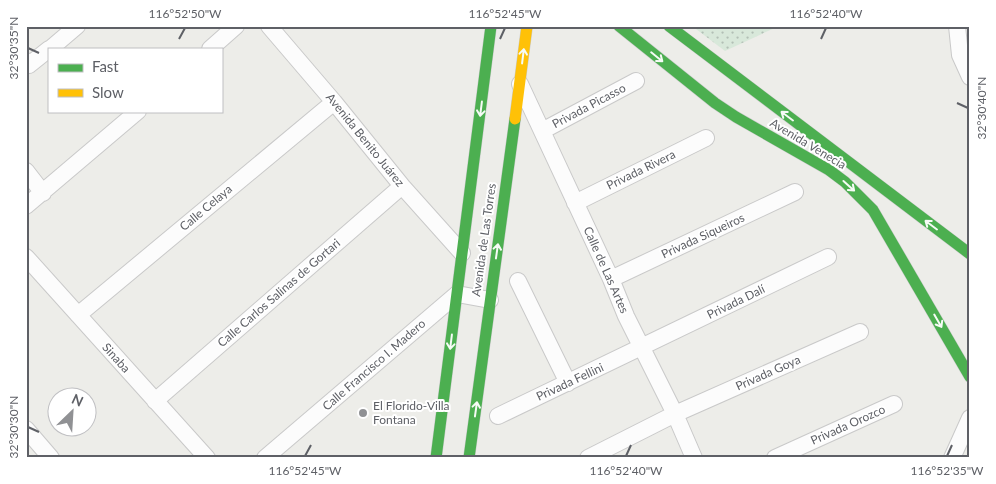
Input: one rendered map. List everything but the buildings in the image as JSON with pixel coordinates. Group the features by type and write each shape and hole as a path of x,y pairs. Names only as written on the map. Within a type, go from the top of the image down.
{"main road":[{"name":"Avenida de Las Torres","path":"436,458 491,26"},
{"name":"Avenida de Las Torres","path":"469,458 527,26"},
{"name":"Avenida Venecia","path":"619,26 736,118 829,170 860,196 874,210 970,377"},
{"name":"Avenida Venecia","path":"669,26 970,254"}],"street":[{"path":"50,48 77,26"},
{"path":"211,48 236,26"},
{"name":"Avenida Benito Juárez","path":"269,26 402,186 462,253"},
{"path":"957,26 960,55 970,77"},
{"path":"26,61 29,65 48,50"},
{"name":"Privada Picasso","path":"542,130 636,81"},
{"name":"Calle de Las Artes","path":"519,82 611,279 626,316 675,414 694,458"},
{"name":"Calle Celaya","path":"78,316 334,102"},
{"path":"26,206 137,112"},
{"name":"Privada Rivera","path":"576,203 706,138"},
{"path":"26,171 43,193"},
{"name":"Calle Carlos Salinas de Gortari","path":"155,401 402,186"},
{"name":"Privada Siqueiros","path":"611,279 795,192"},
{"name":"Sinaba","path":"26,257 207,458"},
{"name":"Privada Dalí","path":"643,348 828,257"},
{"path":"518,280 568,383"},
{"path":"457,294 490,300"},
{"name":"Calle Francisco I. Madero","path":"265,458 457,294"},
{"name":"Privada Goya","path":"588,458 675,414 860,332"},
{"name":"Privada Fellini","path":"498,416 643,348"},
{"name":"Privada Orozco","path":"775,458 894,404"},
{"path":"952,458 970,418"},
{"path":"26,429 51,458"}],"green space":[{"path":"692,26 779,26 725,51"}],"traffic: fast":[{"path":"436,458 491,26"},
{"path":"619,26 715,103 829,170 845,182 873,210 970,377"},
{"path":"669,26 970,254"},
{"path":"469,458 515,119"}],"traffic: slow":[{"path":"515,119 527,26"}],"place":[{"name":"El Florido-Villa Fontana","path":"363,413"}]}
